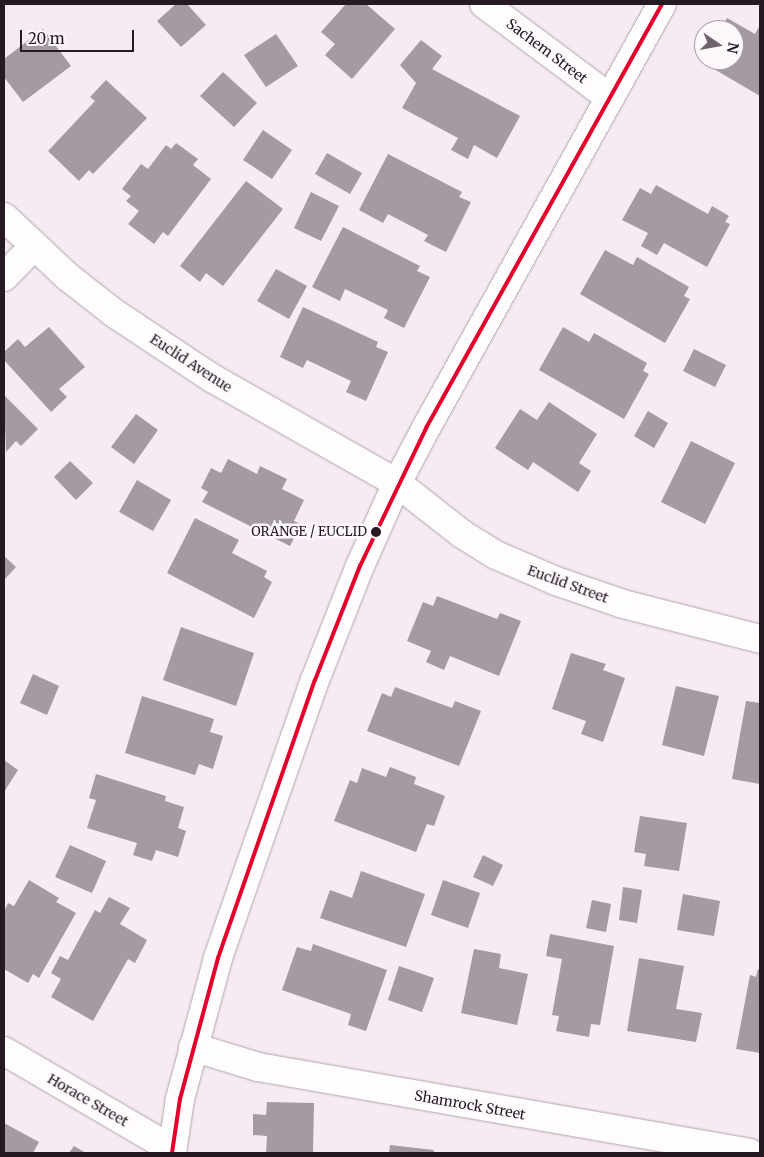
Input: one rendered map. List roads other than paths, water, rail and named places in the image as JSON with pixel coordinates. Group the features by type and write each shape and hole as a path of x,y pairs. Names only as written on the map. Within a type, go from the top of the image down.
{"street":[{"name":"Sachem Street","path":"484,4 610,98"},
{"path":"172,1151 180,1099 193,1046 240,891 308,698 397,483 662,4"},
{"name":"Euclid Avenue","path":"4,217 34,246 106,307 163,346 273,414 397,483"},
{"path":"4,277 34,246"},
{"name":"Euclid Street","path":"397,483 462,534 526,569 659,615 760,639"},
{"name":"Shamrock Street","path":"193,1046 258,1067 750,1153"},
{"name":"Horace Street","path":"4,1051 172,1151"}],"place":[{"name":"ORANGE / EUCLID","path":"376,532"}]}
